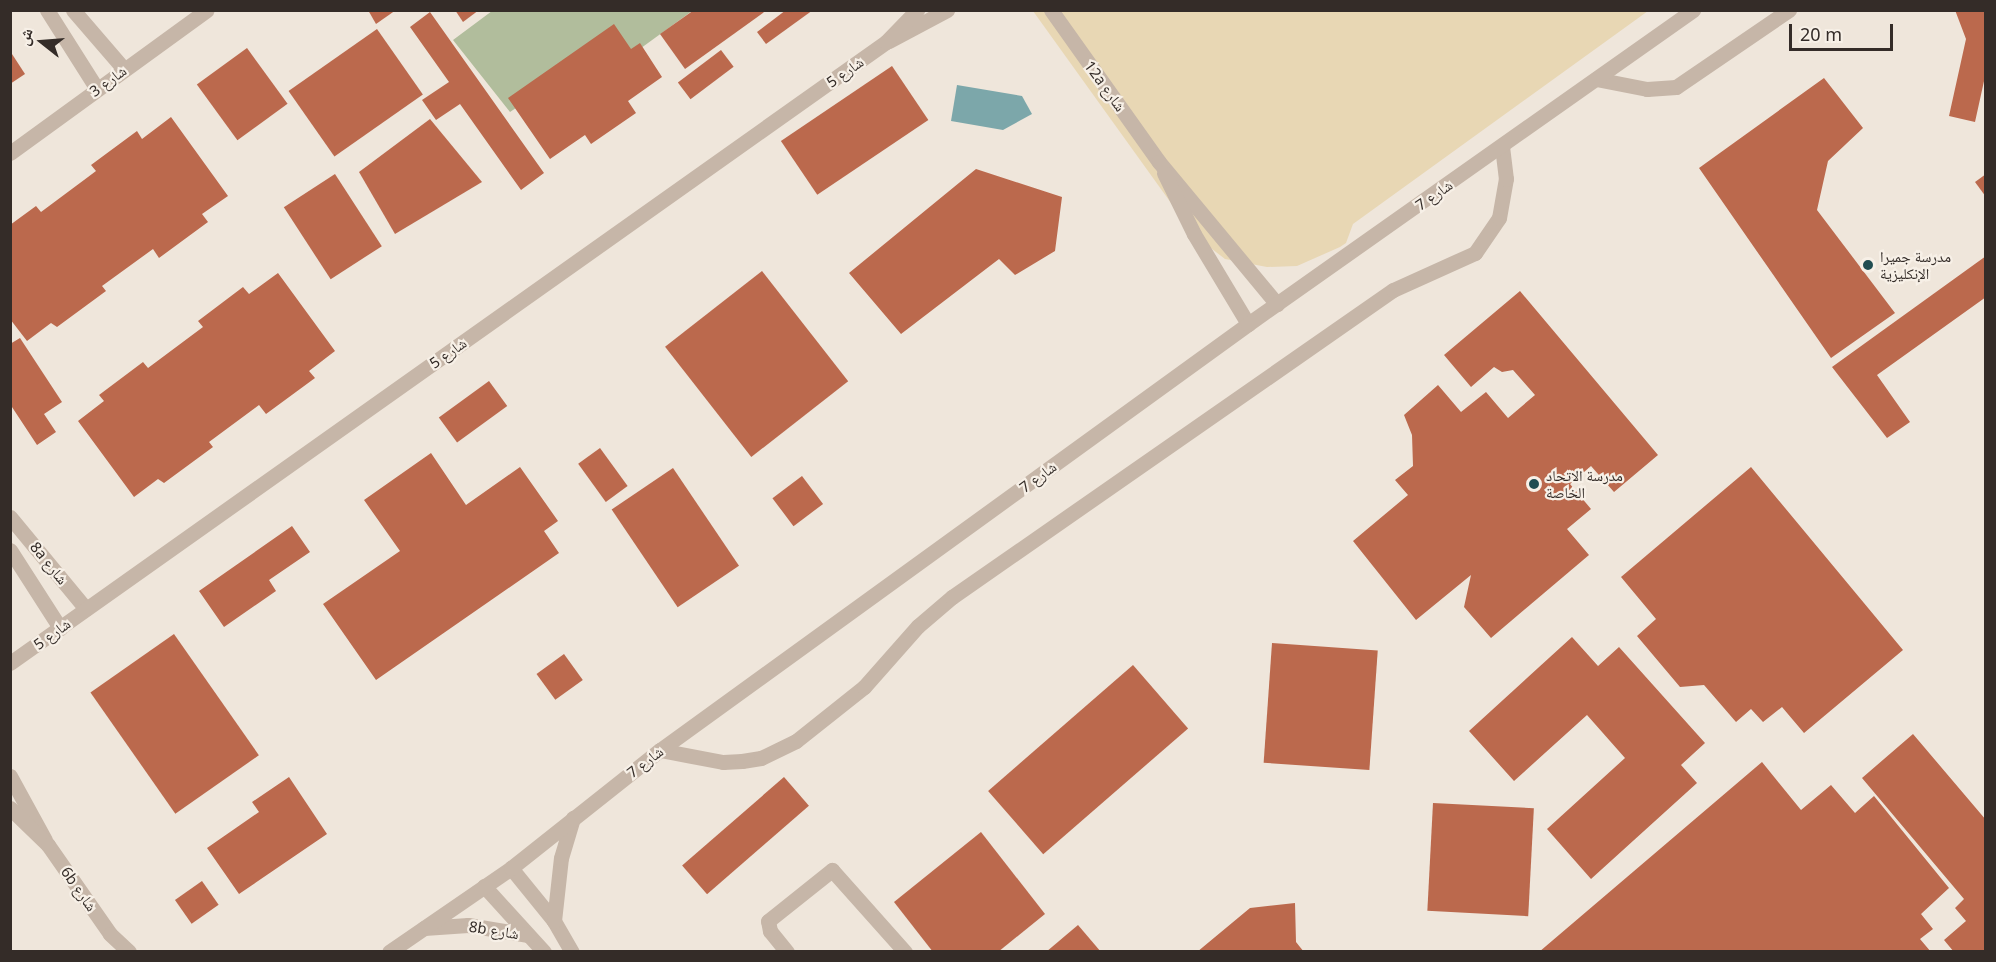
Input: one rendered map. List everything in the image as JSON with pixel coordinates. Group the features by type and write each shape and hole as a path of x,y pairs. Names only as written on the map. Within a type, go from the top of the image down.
{"street":[{"path":"47,10 97,89"},
{"path":"73,10 124,69"},
{"name":"شارع 3","path":"10,153 207,10"},
{"name":"شارع 5","path":"886,42 917,10"},
{"name":"شارع 5","path":"10,663 886,42 947,10"},
{"name":"12a شارع","path":"1051,10 1159,162 1276,304"},
{"name":"شارع 7","path":"389,951 512,868 660,750 1248,324 1502,147 1693,10"},
{"path":"1596,79 1647,89 1676,87 1789,10"},
{"path":"660,750 723,762 742,761 779,751 801,738 864,687 918,626 952,597 1393,290 1475,253 1499,218 1506,179 1502,147"},
{"name":"12a شارع","path":"1159,162 1194,234 1248,324"},
{"name":"8a شارع","path":"10,517 86,609"},
{"name":"8a شارع","path":"10,550 60,628"},
{"name":"6b شارع","path":"10,776 29,804 48,845 110,934 117,951"},
{"name":"6b شارع","path":"10,808 48,845"},
{"path":"555,921 561,858 573,819"},
{"path":"512,868 555,921 572,951"},
{"path":"787,951 770,931 768,921 832,870 905,951"},
{"name":"8b شارع","path":"484,886 544,951"},
{"name":"8b شارع","path":"424,928 468,925 528,935"},
{"name":"6b شارع","path":"110,934 129,951"}],"green space":[{"path":"492,11 692,11 626,59 613,43 510,112 453,40"}],"sand":[{"path":"1033,11 1648,11 1353,224 1346,243 1297,266 1267,267 1225,259 1194,235"}],"water":[{"path":"957,85 1022,96 1032,114 1003,130 951,121"}],"building":[{"path":"368,10 396,10 376,24"},
{"path":"455,10 479,10 463,22"},
{"path":"694,10 767,10 685,69 660,34"},
{"path":"786,10 813,10 766,44 757,32"},
{"path":"1955,10 1986,10 1986,72 1975,122 1949,116 1966,39"},
{"path":"430,12 544,173 521,190 460,104 436,120 422,100 449,82 410,27"},
{"path":"614,24 631,49 640,43 662,77 628,101 636,113 591,144 585,135 550,159 508,98"},
{"path":"377,29 423,95 334,156 289,91"},
{"path":"247,48 288,104 237,140 197,84"},
{"path":"721,50 734,67 691,99 678,82"},
{"path":"12,54 25,74 10,84 10,55"},
{"path":"892,66 928,120 817,195 781,141"},
{"path":"1824,78 1863,128 1828,161 1817,210 1895,313 1831,358 1699,168"},
{"path":"171,117 228,196 202,214 208,222 159,258 153,249 102,286 106,291 57,327 51,323 27,341 10,319 10,225 36,206 41,212 96,171 91,165 137,131 142,139"},
{"path":"430,119 482,182 395,234 359,172"},
{"path":"976,169 1062,197 1055,251 1015,275 999,259 901,334 849,273"},
{"path":"335,174 382,246 331,279 284,207"},
{"path":"1986,174 1986,197 1975,182"},
{"path":"1986,256 1986,297 1877,375 1910,422 1887,438 1832,367"},
{"path":"762,271 848,381 751,457 665,347"},
{"path":"278,273 335,351 309,371 315,378 266,414 259,405 209,442 213,447 164,483 158,479 134,497 78,421 104,401 99,395 143,362 148,368 203,327 198,321 243,287 249,294"},
{"path":"1520,291 1658,455 1614,492 1591,466 1570,484 1591,509 1567,529 1589,555 1491,638 1464,607 1471,575 1416,620 1353,541 1408,495 1395,480 1413,466 1412,435 1404,415 1438,385 1461,412 1486,392 1508,418 1535,395 1513,370 1502,372 1494,367 1471,387 1444,355"},
{"path":"20,338 62,402 44,414 56,432 37,445 10,404 10,344"},
{"path":"489,381 507,406 457,443 439,417"},
{"path":"600,448 628,486 606,502 578,464"},
{"path":"431,453 466,505 520,467 558,521 544,531 559,553 376,680 323,604 400,551 364,500"},
{"path":"1751,467 1903,650 1804,733 1782,707 1763,722 1751,709 1736,722 1704,685 1680,687 1637,636 1656,619 1621,577"},
{"path":"673,468 739,566 678,607 612,509"},
{"path":"802,476 823,504 794,526 772,498"},
{"path":"292,526 310,552 269,580 276,591 224,627 199,591"},
{"path":"174,634 259,755 175,814 90,693"},
{"path":"1572,637 1598,666 1619,647 1705,743 1681,765 1697,783 1591,879 1547,829 1625,758 1587,715 1514,781 1469,731"},
{"path":"1272,643 1378,650 1369,770 1264,763"},
{"path":"564,654 583,680 555,700 536,674"},
{"path":"1133,665 1188,728 1043,854 988,791"},
{"path":"1913,734 1986,820 1986,952 1954,952 1944,940 1966,921 1955,908 1964,899 1862,778"},
{"path":"1762,762 1801,810 1831,785 1855,813 1874,796 1949,888 1921,914 1933,929 1920,939 1931,952 1539,952"},
{"path":"289,777 327,834 239,894 207,848 259,812 252,802"},
{"path":"784,777 809,806 707,894 682,866"},
{"path":"1433,803 1534,808 1528,916 1427,911"},
{"path":"981,832 1045,914 998,952 933,952 894,902"},
{"path":"202,881 219,905 192,924 175,900"},
{"path":"1295,903 1296,942 1304,952 1197,952 1250,908"},
{"path":"1078,925 1101,952 1046,952"}],"place":[{"name":"مدرسة جميرا الإنكليزية","path":"1868,265"},
{"name":"مدرسة الاتحاد الخاصة","path":"1534,484"}]}
